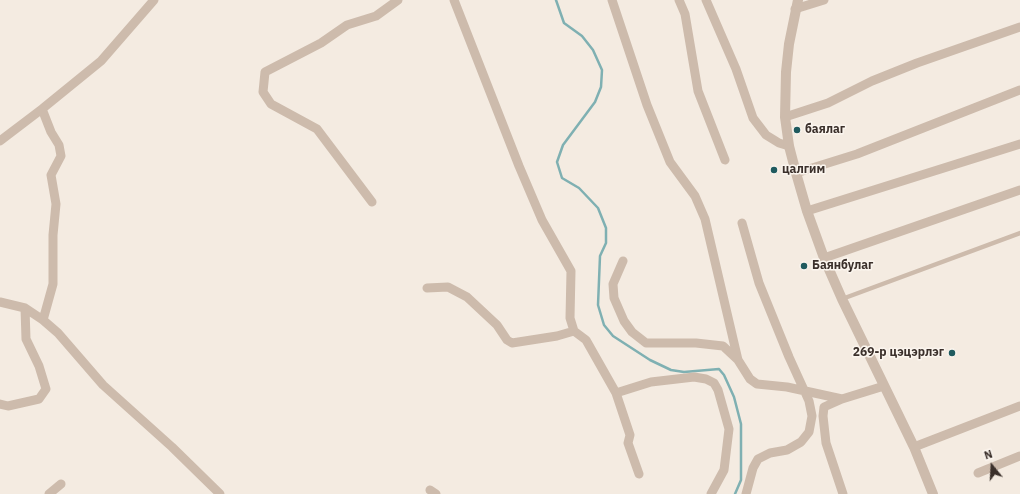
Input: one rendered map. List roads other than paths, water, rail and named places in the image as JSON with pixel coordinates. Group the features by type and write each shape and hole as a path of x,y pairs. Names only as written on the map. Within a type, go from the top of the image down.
{"street":[{"path":"0,141 101,61 144,14 154,0"},
{"path":"372,202 317,129 271,104 263,92 265,72 321,42 347,25 376,16 398,0"},
{"path":"454,0 519,166 542,220 571,271 570,318 574,331 586,340 616,393 630,435 628,443 639,474"},
{"path":"612,0 647,105 670,162 695,196 705,219 738,360"},
{"path":"679,0 685,14 698,91 725,160"},
{"path":"706,0 759,128 766,135 779,143 789,146"},
{"path":"824,0 796,5 786,72 786,117 789,146 806,211 824,258 842,299 914,447 933,494"},
{"path":"786,117 828,103 872,80 1020,27"},
{"path":"796,173 856,154 1020,90"},
{"path":"42,109 51,132 59,145 61,156 51,175 56,204 53,235 53,284 44,320"},
{"path":"806,211 1020,144"},
{"path":"824,258 1020,190"},
{"path":"742,223 759,282 789,358 804,391 812,416 809,432 801,442 788,450 770,453 758,459 746,494"},
{"path":"623,261 613,284 614,298 624,321 632,332 646,343 696,343 724,346 738,360 750,380 757,384 804,391 842,399"},
{"path":"428,288 448,287 467,298 497,325 507,340 512,343 557,336 574,331"},
{"path":"0,302 25,308 44,320 58,333 103,385 172,447 220,494"},
{"path":"0,404 8,406 39,400 46,389 39,366 26,339 25,308"},
{"path":"616,393 636,386 665,380 694,377 706,379 714,383 718,390 729,429 724,470 711,494"},
{"path":"842,494 826,443 823,416 824,407 842,399 884,386"},
{"path":"914,447 1020,406"},
{"path":"978,473 1020,456"},
{"path":"49,494 61,484"}],"lane":[{"path":"842,299 1020,233"}],"waterway":[{"path":"556,0 564,23 582,36 593,50 602,70 601,87 595,102 563,145 557,162 562,178 579,188 598,208 606,228 606,243 600,256 598,305 604,325 613,336 650,360 671,370 684,372 719,369 724,375 734,397 741,424 741,480 735,494"}],"place":[{"name":"баялаг","path":"797,130"},
{"name":"цалгим","path":"774,170"},
{"name":"Баянбулаг","path":"804,266"},
{"name":"269-р цэцэрлэг","path":"952,353"}]}
